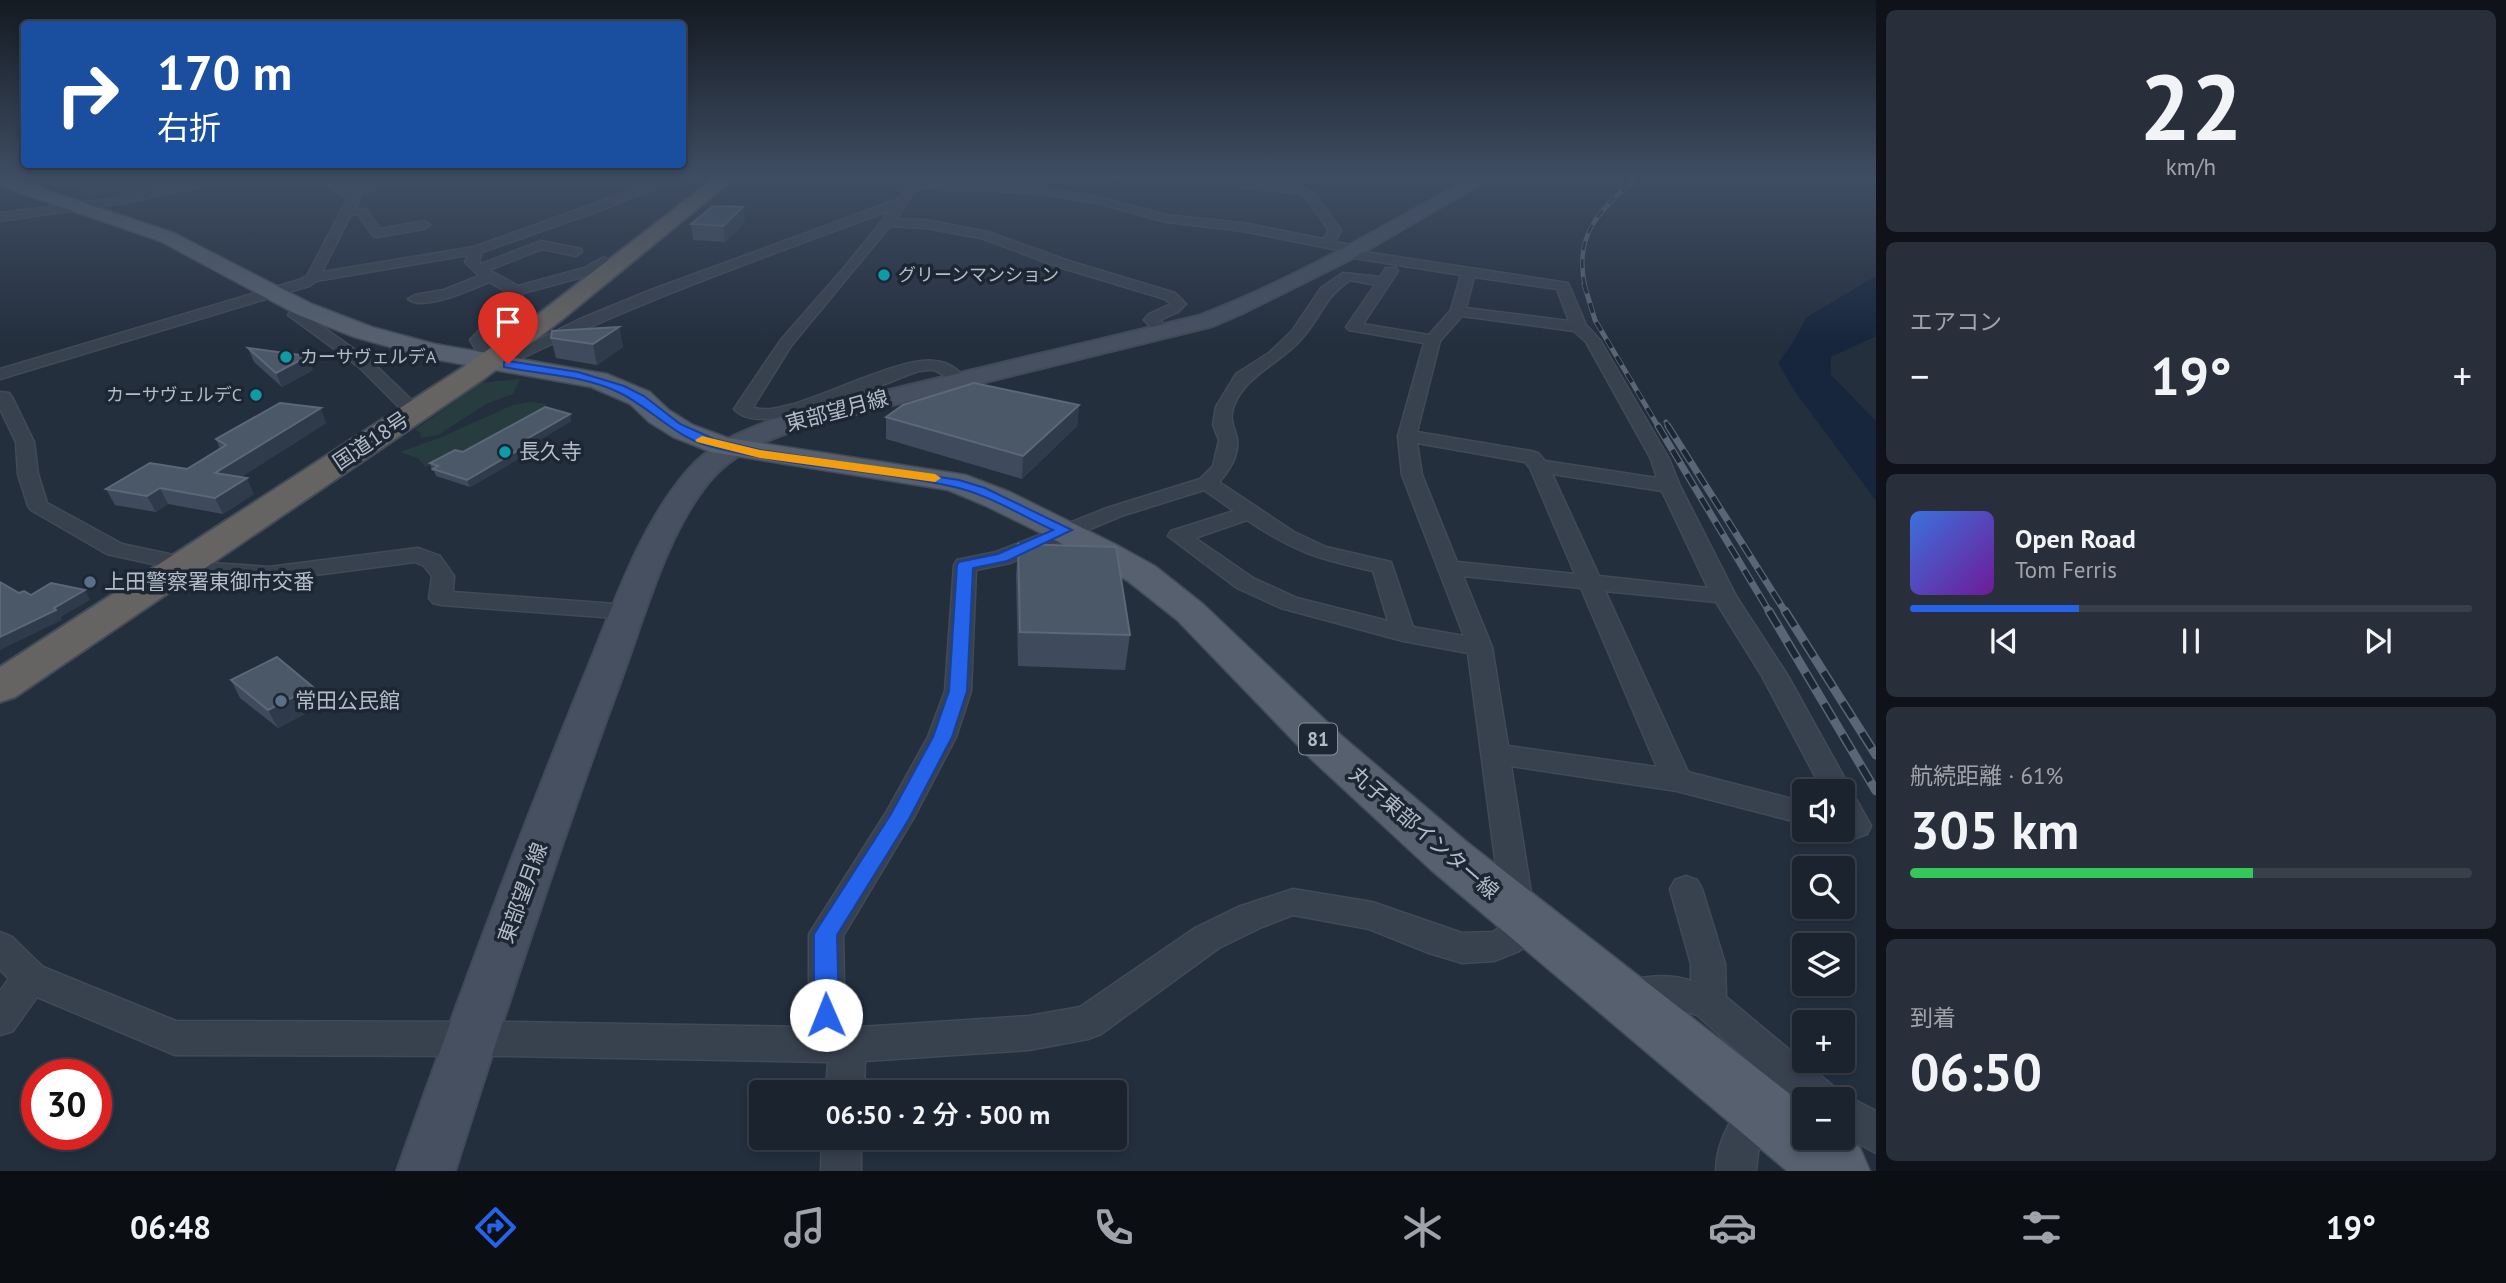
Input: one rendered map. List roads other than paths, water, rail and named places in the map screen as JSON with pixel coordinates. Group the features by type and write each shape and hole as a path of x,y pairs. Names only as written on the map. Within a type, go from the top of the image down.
{"highway":[{"name":"国道18号","path":"0,687 497,355 658,232"}],"main road":[{"name":"81","path":"151,232 343,325 400,344 497,355"},
{"name":"東部望月線","path":"426,1171 580,735 629,612 681,497 705,468 732,448 798,420 1164,332 1236,309 1386,232"},
{"name":"丸子東部インター線","path":"497,355 607,383 640,398 659,416 683,431 732,448 955,482 1065,530 1123,562 1172,596 1376,793 1837,1171"}],"street":[{"path":"312,278 336,232"},
{"path":"0,374 304,283 312,278 476,250 530,232"},
{"path":"516,291 515,301 478,340 497,355 821,232"},
{"path":"879,232 786,344 743,409 752,415 776,413 831,399 917,366 940,366 958,380"},
{"path":"963,232 1014,244 1064,264 1170,296 1180,304 1174,310 1157,314 1152,320 1164,332"},
{"path":"1269,232 1328,242 1351,251 1396,262 1563,286 1579,327 1592,340 1660,459 1670,486 1724,596 1775,676 1831,779"},
{"path":"1328,242 1334,232"},
{"path":"425,242 444,255"},
{"path":"415,299 447,293 541,245 576,252"},
{"path":"476,250 472,262 484,273 516,291 589,271 604,261"},
{"path":"1396,262 1354,327 1433,340"},
{"path":"0,947 31,978 175,1038 837,1044 1029,1033 1088,1022 1207,938 1250,917 1293,902 1372,916 1441,943 1477,949 1507,941 1515,935 1518,912 1480,647 1412,475 1407,436 1433,340 1458,311 1469,272"},
{"path":"843,1080 825,934 898,819 942,737 958,691 965,565 1002,558 1065,530 1207,483 1222,467 1227,440 1222,425 1225,407 1242,378 1275,356 1298,334 1326,291 1349,276 1384,282"},
{"path":"311,311 295,316 365,364 414,412"},
{"path":"1458,311 1579,327"},
{"path":"550,317 583,323"},
{"path":"320,332 343,325"},
{"path":"0,397 3,397 25,442 28,474 38,506 115,549 211,570 269,574 418,555 432,561 443,576 444,586 440,598 629,612"},
{"path":"1407,436 1531,457 1539,466 1677,780"},
{"path":"1539,466 1670,486"},
{"path":"1207,483 1286,537 1319,552 1383,567 1403,633"},
{"path":"1250,512 1179,536 1265,594 1289,603 1403,633 1480,647"},
{"path":"1449,568 1724,596"},
{"path":"1496,754 1677,780 1792,810"},
{"path":"1686,889 1708,964 1709,1004"},
{"path":"0,1019 31,978"},
{"path":"1623,996 1679,992 1709,1004 1803,1087"},
{"path":"1737,1171 1735,1160 1745,1137 1763,1110"},
{"path":"1855,1120 1876,1133"},
{"path":"841,1171 842,1150"}],"water":[{"path":"1876,276 1876,336 1831,357 1831,375 1876,421 1876,501 1796,393 1778,363 1807,317"}],"railway":[{"path":"1585,286 1583,251 1589,232"},
{"path":"1584,284 1595,320 1659,428"},
{"path":"1666,422 1668,426"},
{"path":"1658,426 1770,613"},
{"path":"1668,426 1786,613"},
{"path":"1769,611 1876,791"},
{"path":"1785,611 1876,755"}],"place":[{"name":"グリーンマンション","path":"884,275"},
{"name":"カーサヴェルデA","path":"286,357"},
{"name":"カーサヴェルデC","path":"256,395"},
{"name":"長久寺","path":"505,452"},
{"name":"上田警察署東御市交番","path":"90,582"},
{"name":"常田公民館","path":"281,701"}]}
